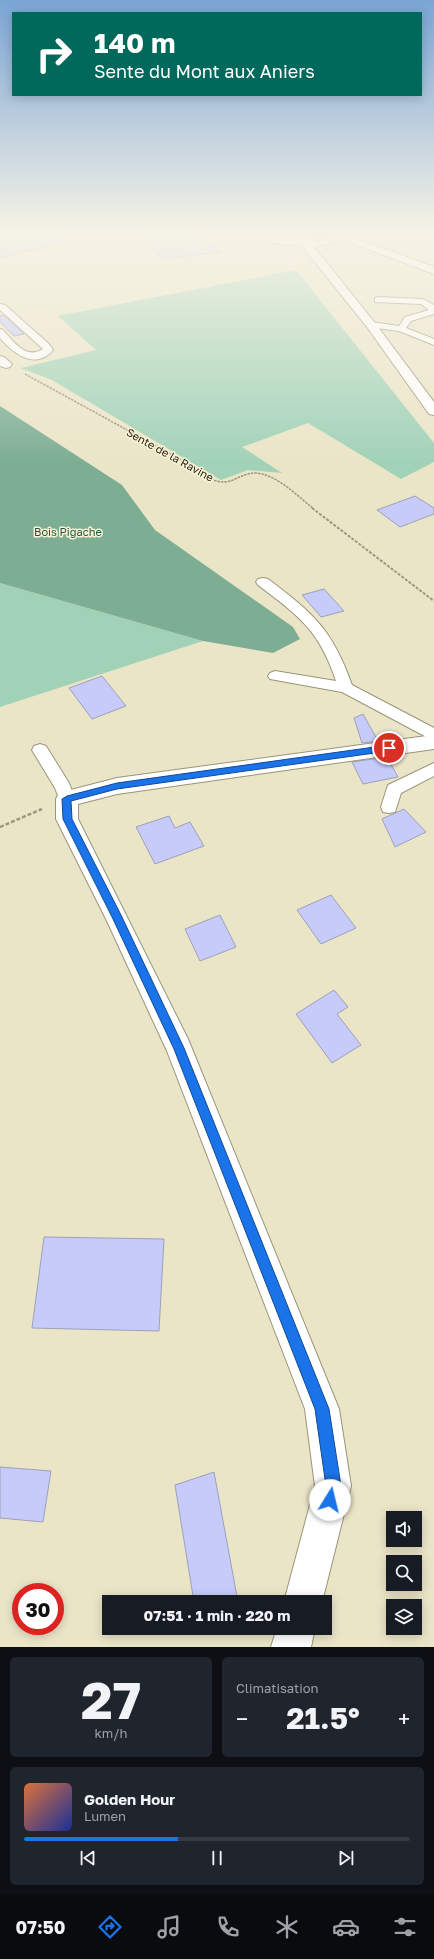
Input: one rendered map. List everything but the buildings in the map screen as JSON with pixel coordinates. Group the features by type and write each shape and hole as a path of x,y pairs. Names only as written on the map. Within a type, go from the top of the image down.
{"main road":[{"path":"358,309 434,411"},
{"path":"304,1595 333,1486 322,1409 179,1048 117,918 67,819 67,799 117,786 434,742"},
{"path":"291,1647 294,1635"}],"lane":[{"path":"0,332 17,352 35,356 48,350 46,346 4,309"},
{"path":"401,329 408,319 434,310"},
{"path":"371,325 401,329 434,342"},
{"path":"263,582 303,614 324,637 339,667 346,688"},
{"path":"276,676 346,688 394,712 434,735"},
{"path":"40,750 63,787 67,799"},
{"path":"389,806 394,789 434,769"}],"path":[{"name":"Sente de la Ravine","path":"3,362 191,465 211,480 230,482 248,474 259,473 275,479 434,601"},
{"path":"0,827 67,799"}],"green space":[{"path":"95,309 327,309 434,443 434,462 401,479 308,423 242,447 282,473 248,470 221,480 52,380 21,368 96,350 58,316"},
{"name":"Bois Pigache","path":"0,406 122,485 155,530 293,627 300,639 273,653 203,641 0,583"},
{"path":"0,583 203,641 0,707"}],"route":[{"path":"330,1500 333,1486 322,1409 179,1048 117,918 67,819 67,799 117,786 389,748"}]}
